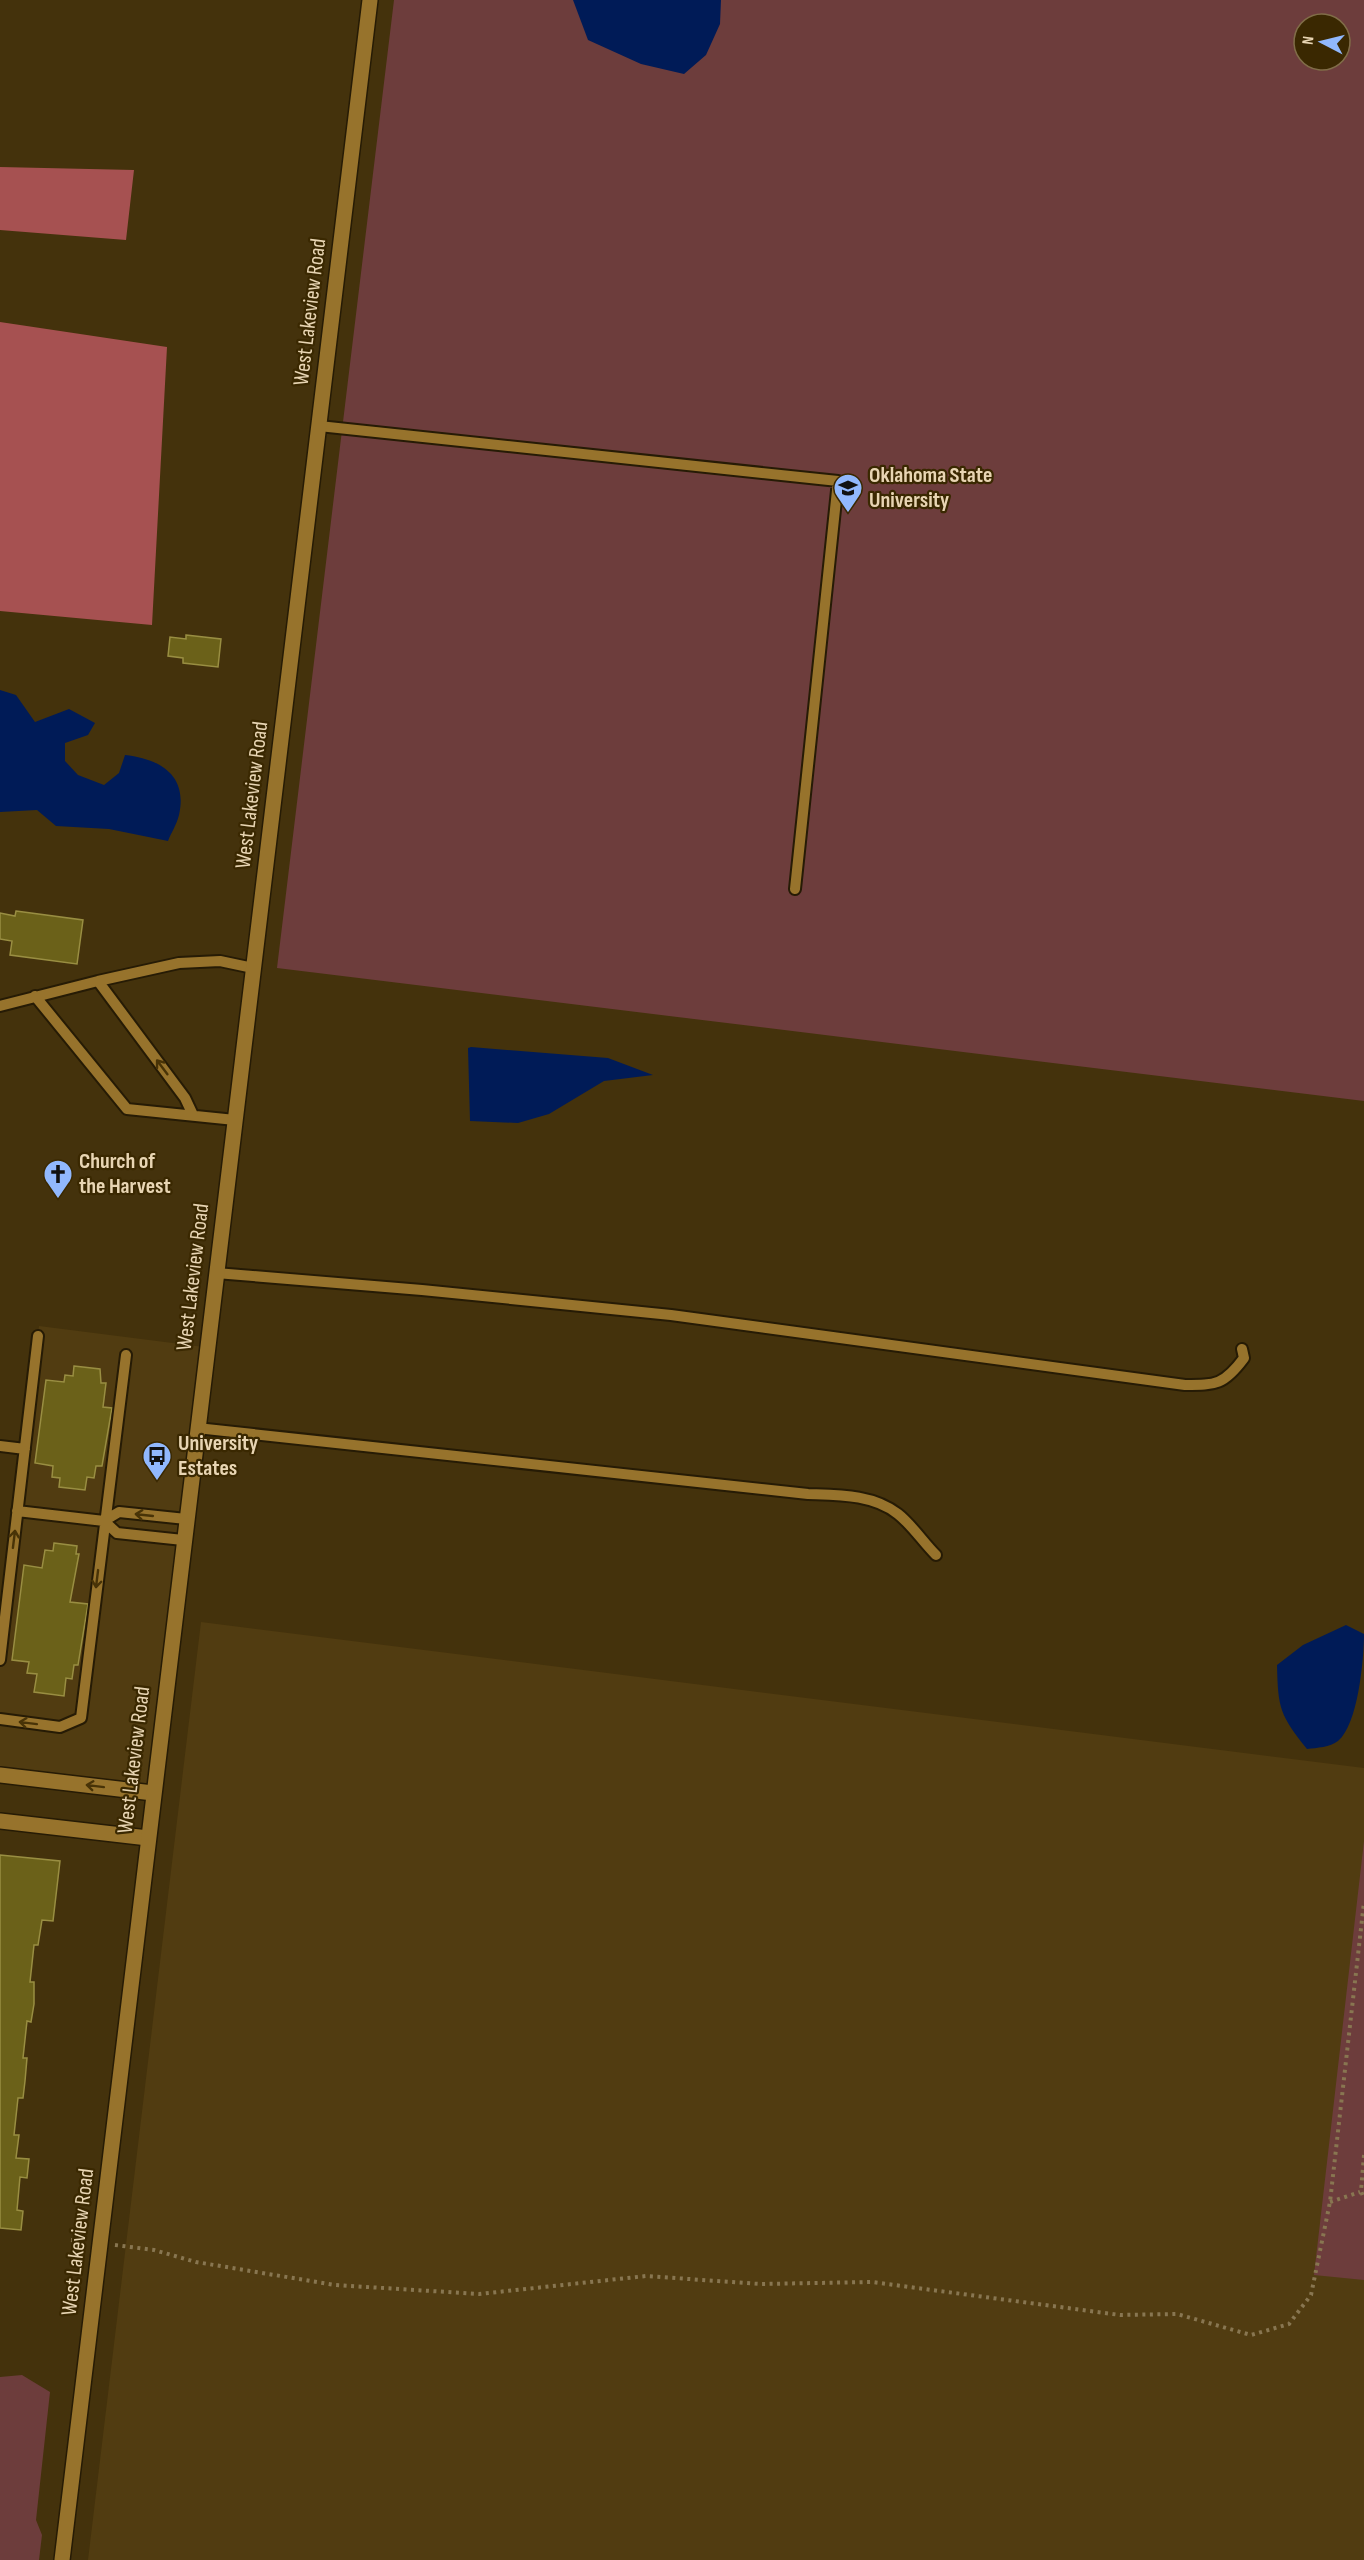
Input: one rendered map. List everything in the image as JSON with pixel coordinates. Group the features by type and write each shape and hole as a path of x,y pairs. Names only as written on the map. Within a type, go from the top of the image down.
{"main road":[{"name":"West Lakeview Road","path":"62,2560 370,0"},
{"path":"0,1774 153,1793"},
{"path":"0,1821 148,1838"}],"lane":[{"path":"319,426 838,481 795,888"},
{"path":"0,1006 179,963 220,962 253,968"},
{"path":"98,981 185,1098 193,1116"},
{"path":"35,996 127,1109 235,1120"},
{"path":"216,1273 422,1290 671,1315 1185,1385 1215,1384 1230,1376 1244,1359 1242,1349"},
{"path":"0,1660 38,1336"},
{"path":"0,1719 60,1727 81,1718 126,1355"},
{"path":"197,1428 786,1492 847,1495 879,1503 898,1514 936,1555"},
{"path":"0,1446 25,1449"},
{"path":"17,1511 105,1521 117,1533 183,1540"},
{"path":"105,1521 119,1512 186,1519"}],"path":[{"path":"71,2240 154,2250 196,2262 335,2285 479,2294 646,2276 760,2284 872,2282 1120,2315 1177,2314 1251,2335 1289,2324 1311,2295 1330,2202 1364,1902"},
{"path":"1364,2154 1361,2192 1364,2199"},
{"path":"1330,2202 1361,2192"}],"shaded area":[{"name":"Oklahoma State University","path":"394,0 1364,0 1364,1101 277,968"},
{"path":"0,167 134,170 126,240 0,230"},
{"path":"0,322 167,347 152,625 0,611"},
{"path":"39,1326 204,1347 150,1793 0,1775 0,1660"},
{"path":"201,1622 1364,1768 1364,2560 88,2560"},
{"path":"1364,1841 1364,2280 1314,2275"},
{"path":"22,2375 50,2392 36,2520 42,2535 39,2560 0,2560 0,2377"}],"water":[{"path":"573,0 721,0 720,24 706,55 684,74 641,64 588,40"},
{"path":"0,690 16,695 35,722 69,709 95,723 88,735 65,743 65,761 78,775 104,785 119,773 125,755 149,760 168,771 175,779 181,801 178,818 168,841 109,829 56,826 37,810 0,812"},
{"path":"468,1048 608,1058 653,1075 604,1081 549,1114 518,1123 470,1121"},
{"path":"1346,1625 1364,1634 1363,1659 1355,1707 1345,1733 1338,1741 1327,1746 1307,1749 1291,1728 1282,1711 1278,1692 1277,1665 1303,1645"}],"building":[{"path":"186,635 221,639 218,667 183,663 183,658 168,656 170,637 186,639"},
{"path":"16,911 83,920 77,964 10,955 12,941 0,939 0,913 15,916"},
{"path":"74,1366 100,1369 101,1383 106,1383 103,1407 112,1408 102,1466 96,1466 94,1478 87,1477 85,1490 59,1487 60,1478 52,1477 53,1466 35,1463 46,1380 64,1382 65,1375 73,1376"},
{"path":"54,1543 77,1546 76,1554 79,1554 70,1602 88,1604 78,1665 74,1665 72,1679 66,1678 64,1696 34,1692 37,1674 27,1673 29,1662 12,1660 24,1565 42,1568 45,1550 53,1551"},
{"path":"0,1855 60,1861 53,1921 42,1920 38,1945 34,1945 30,1982 34,1982 34,2004 31,2022 27,2021 23,2058 27,2058 25,2081 23,2098 18,2098 14,2135 19,2135 16,2158 29,2159 27,2178 20,2177 17,2210 23,2211 21,2230 0,2228"}],"place":[{"name":"Oklahoma State University","path":"848,514"},
{"name":"Church of the Harvest","path":"58,1200"},
{"name":"University Estates","path":"157,1482"}]}
